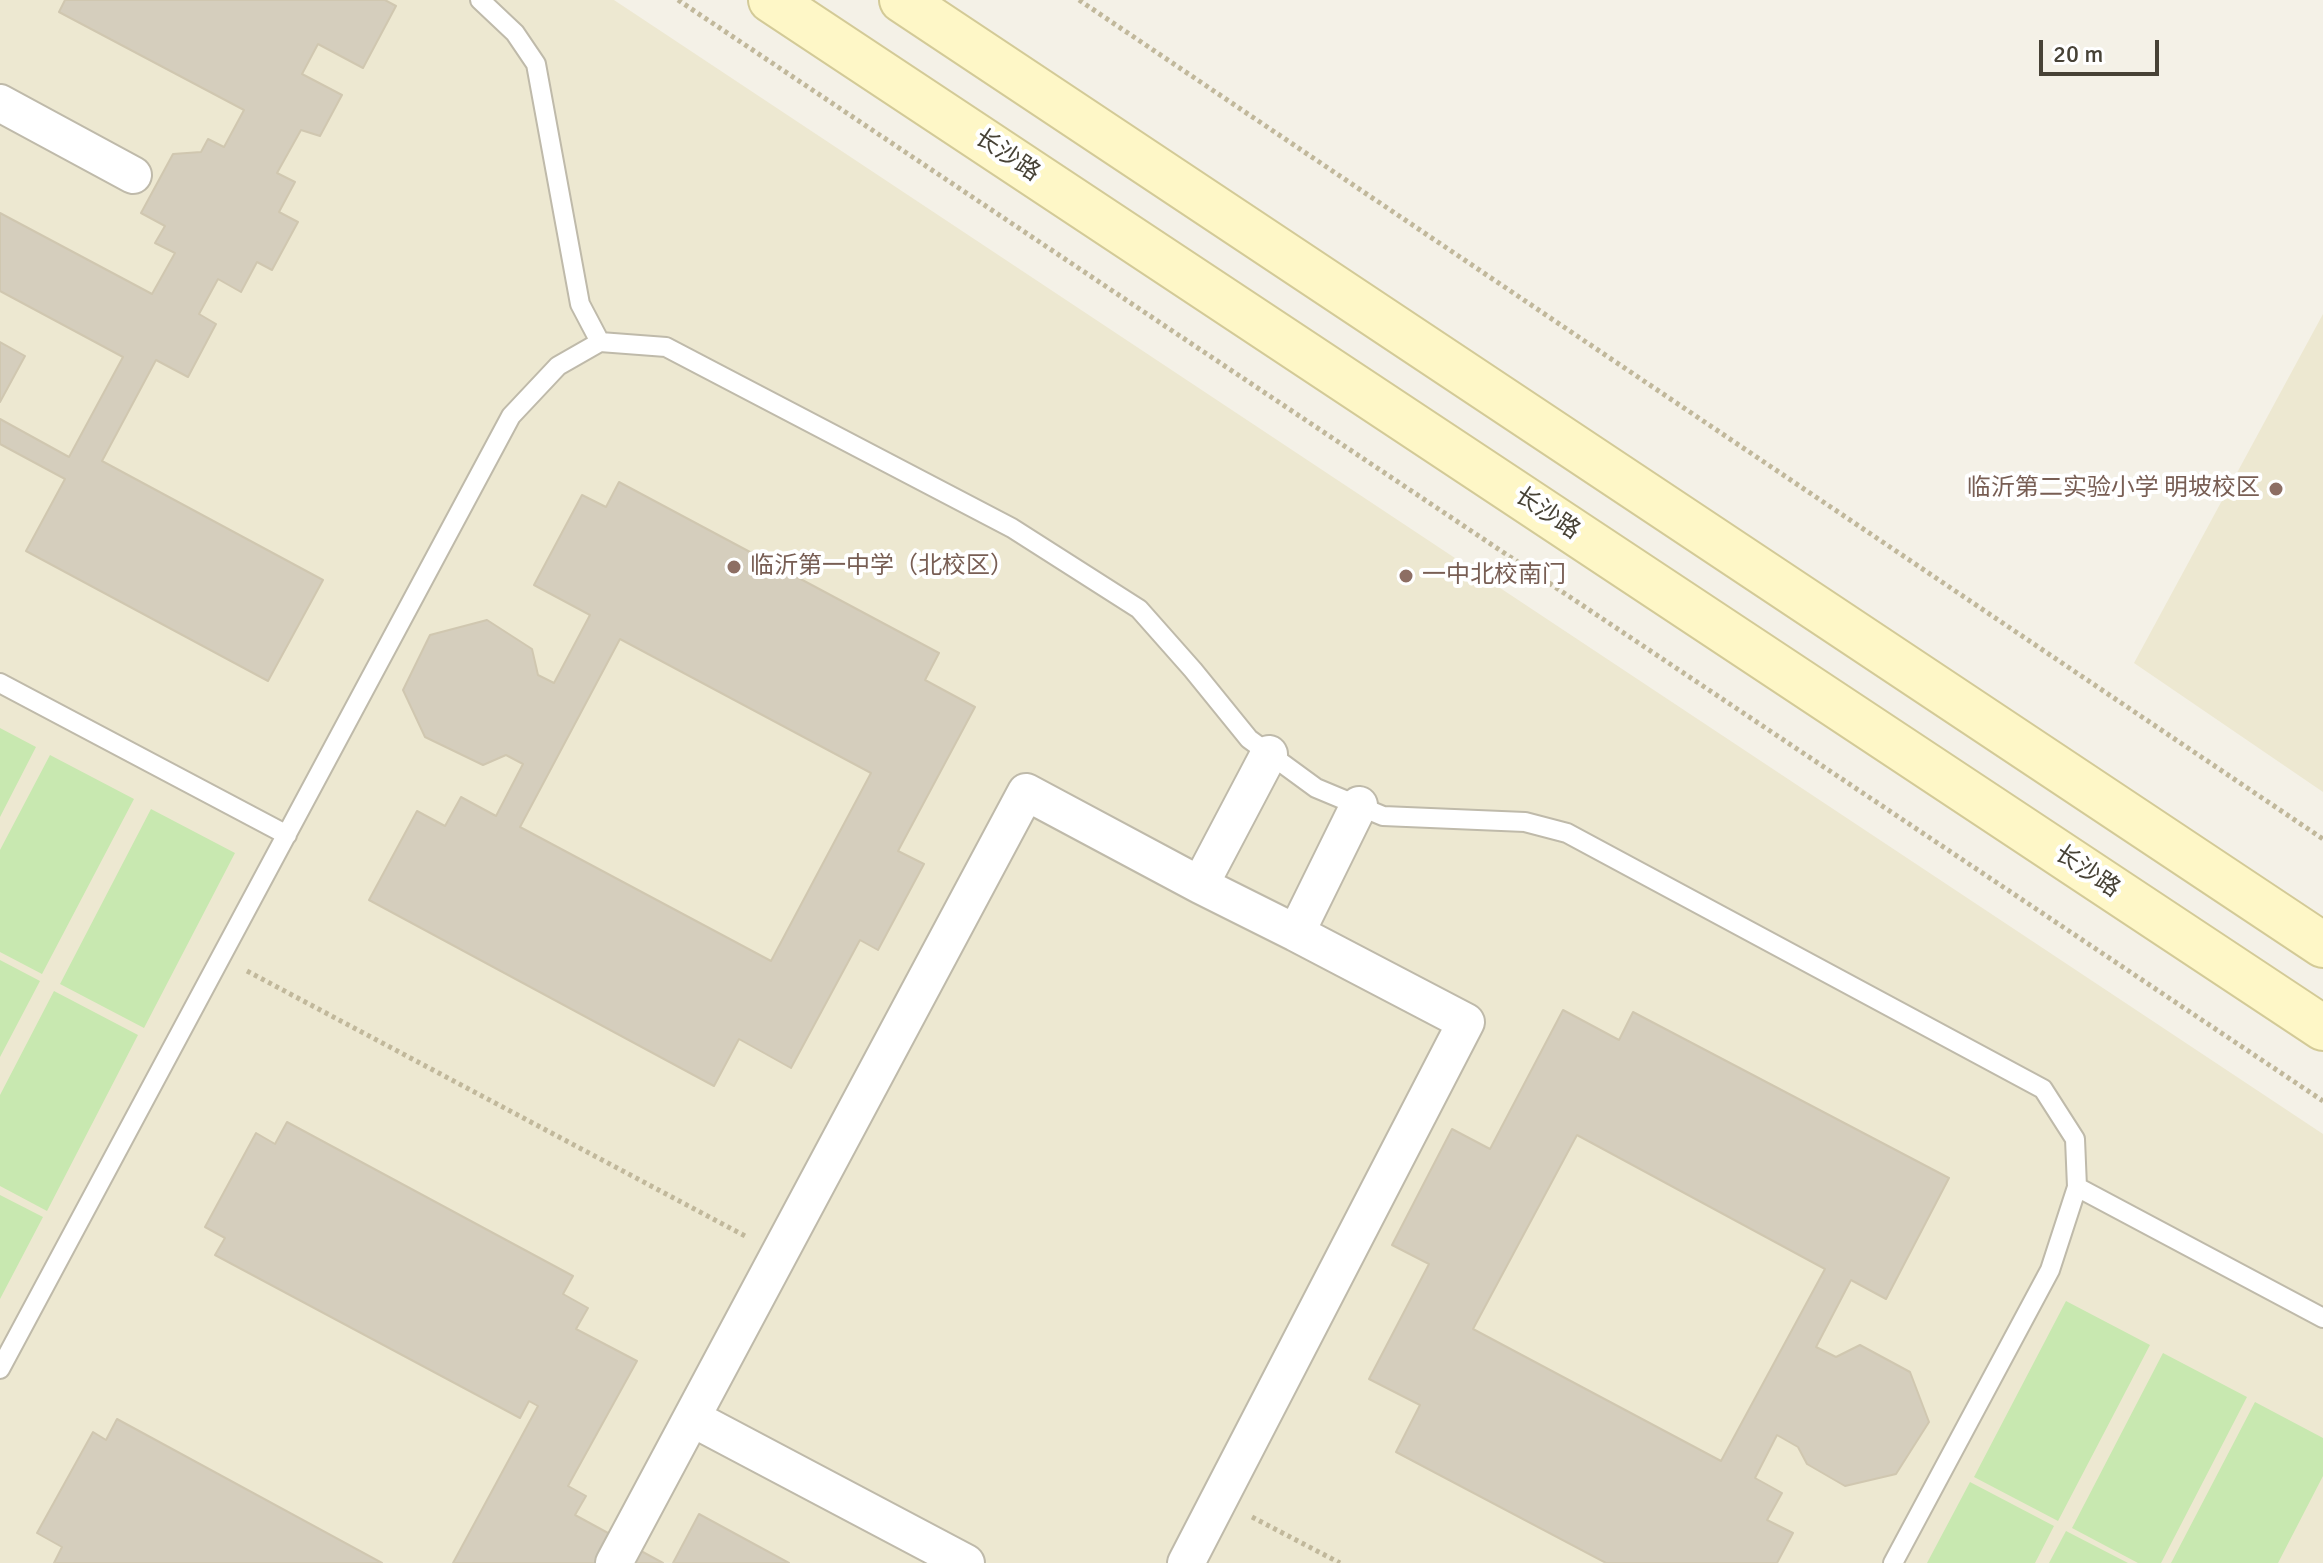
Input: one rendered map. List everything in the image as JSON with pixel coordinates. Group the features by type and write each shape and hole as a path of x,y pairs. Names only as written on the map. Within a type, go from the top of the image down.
{"main road":[{"name":"长沙路","path":"771,0 2323,1028"},
{"path":"902,0 2323,945"}],"street":[{"path":"0,103 133,175"},
{"path":"1200,885 1269,754"},
{"path":"614,1563 1026,792 1466,1022 1186,1563"},
{"path":"1296,933 1359,805"},
{"path":"692,1418 966,1563"}],"lane":[{"path":"480,0 515,33 536,64 580,304 600,342"},
{"path":"0,1369 511,416 558,366 600,342 666,347 1012,528 1139,609 1249,739 1316,788 1383,816 1525,822 1567,833 2043,1089 2075,1139 2077,1187 2050,1270 1893,1563"},
{"path":"0,683 287,835"},
{"path":"2077,1187 2323,1318"}],"path":[{"path":"678,0 2323,1101"},
{"path":"1079,0 2323,839"},
{"path":"221,957 780,1254"},
{"path":"1219,1499 1340,1563"}],"shaded area":[{"name":"临沂第一中学（北校区）","path":"0,0 614,0 2323,1134 2323,1563 0,1563"},
{"name":"临沂第二实验小学 明坡校区","path":"2323,314 2323,792 2134,663"}],"green space":[{"path":"0,728 36,747 0,817"},
{"path":"50,755 134,799 42,974 0,952 0,850"},
{"path":"151,809 235,853 144,1028 60,984"},
{"path":"0,960 40,981 0,1057"},
{"path":"54,991 138,1035 47,1211 0,1186 0,1095"},
{"path":"0,1195 43,1217 0,1299"},
{"path":"2066,1301 2150,1345 2058,1521 1974,1477"},
{"path":"2163,1353 2247,1397 2161,1563 2138,1563 2072,1528"},
{"path":"2255,1402 2323,1438 2323,1476 2278,1563 2171,1563"},
{"path":"1970,1482 2054,1526 2035,1563 1927,1563"},
{"path":"2066,1531 2128,1563 2049,1563"}],"building":[{"path":"65,0 385,0 396,6 363,68 318,44 302,74 342,95 320,136 301,130 277,173 295,182 279,212 298,222 272,270 257,262 241,292 218,279 199,314 216,324 188,377 156,360 102,461 323,580 268,681 26,551 65,479 0,444 0,419 69,457 123,357 0,291 0,213 152,294 175,253 155,243 165,226 141,213 173,154 201,152 208,139 224,147 244,110 59,12"},
{"path":"0,342 25,356 0,402"},
{"path":"619,482 939,653 925,680 975,707 898,851 924,864 878,950 860,940 791,1068 739,1039 714,1086 369,900 417,811 445,826 461,797 496,816 523,764 506,755 483,765 425,737 403,690 430,635 487,620 532,649 538,675 554,683 590,615 534,585 582,495 606,507","holes":["620,639 871,773 771,961 520,827"]},
{"path":"1563,1010 1619,1040 1633,1012 1949,1178 1886,1299 1851,1280 1816,1347 1836,1357 1860,1345 1910,1372 1929,1422 1896,1474 1845,1486 1807,1464 1798,1447 1777,1435 1755,1478 1782,1493 1767,1520 1793,1533 1777,1563 1606,1563 1396,1452 1420,1405 1369,1379 1429,1264 1392,1245 1452,1129 1490,1149","holes":["1577,1135 1825,1269 1721,1461 1473,1329"]},
{"path":"287,1122 573,1276 563,1294 588,1308 576,1329 637,1361 568,1486 586,1496 575,1515 663,1563 453,1563 538,1406 529,1401 520,1418 215,1255 225,1238 205,1227 256,1133 275,1144"},
{"path":"117,1419 382,1563 54,1563 62,1547 37,1533 93,1432 106,1440"},
{"path":"699,1514 789,1563 673,1563"}],"place":[{"name":"临沂第二实验小学 明坡校区","path":"2276,489"},
{"name":"临沂第一中学（北校区）","path":"734,567"},
{"name":"一中北校南门","path":"1406,576"}]}
